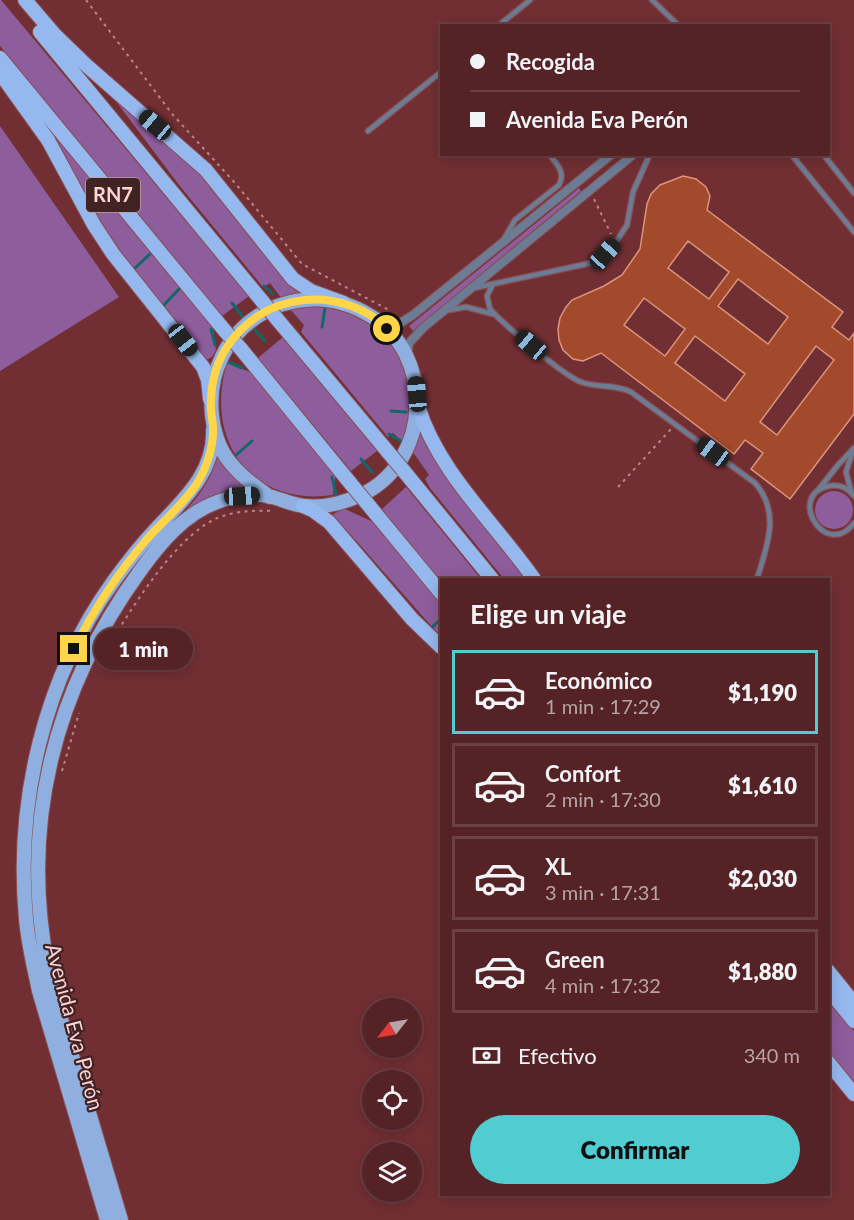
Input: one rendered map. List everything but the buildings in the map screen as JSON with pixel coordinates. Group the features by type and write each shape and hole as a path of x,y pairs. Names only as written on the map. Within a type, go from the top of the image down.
{"highway":[{"name":"RN7","path":"14,0 491,578"},
{"path":"25,0 55,36 206,170 293,279 310,291 344,303"},
{"name":"RN7","path":"0,58 440,592"},
{"path":"0,73 48,140 94,225 113,254 203,368 208,380 210,399"},
{"path":"418,406 428,435 441,458 533,578"},
{"path":"303,506 329,522 412,619 440,646"},
{"path":"830,973 854,1003"},
{"path":"830,991 854,1021"},
{"path":"830,1064 854,1094"}],"main road":[{"path":"317,299 344,303 367,313 382,324 398,342 407,357 416,381 418,406 411,440 394,469 368,492 350,500 321,507 303,506 270,496 244,479 224,454 213,425 210,399 215,372 226,348 243,327 265,311 290,301 317,299"},
{"name":"Avenida Eva Perón","path":"107,1220 39,991 32,957 26,920 25,889 25,841 29,793 46,719 74,649 101,600 129,561 158,527 180,506 196,484 211,451 214,440 213,425"},
{"name":"Avenida Eva Perón","path":"121,1220 48,970 39,895 43,793 64,714 74,686 101,630 142,569 171,534 197,512 212,504 232,498 270,496"}],"street":[{"path":"382,324 391,325 403,322 610,156"},
{"path":"407,357 409,344 423,328 632,156"}],"lane":[{"path":"500,24 530,0"},
{"path":"652,0 676,24"},
{"path":"368,131 440,73"},
{"path":"501,245 515,220 557,188 561,182 561,169 551,156"},
{"path":"472,289 591,263 601,258 616,242 627,225 633,192 649,156"},
{"path":"793,156 854,232"},
{"path":"825,156 854,193"},
{"path":"493,284 487,301 495,315 575,380 591,385 627,390 750,479 763,494 770,512 771,530 757,578"},
{"path":"446,311 466,307 495,315"},
{"path":"854,448 813,498 810,513 817,527 831,534 846,531 854,523"},
{"path":"853,495 846,472 854,448"},
{"path":"818,491 825,487 839,486 853,495"}],"path":[{"path":"86,0 173,115 235,183 302,264 389,310"},
{"path":"594,199 613,237"},
{"path":"618,487 675,425"},
{"path":"113,638 151,582 185,542 201,528 226,515 240,512 258,510 282,512"},
{"path":"61,775 83,703"}],"shaded area":[{"path":"0,0 249,296 222,316 0,46"},
{"path":"112,96 185,154 313,294 282,299 270,283 263,287 179,185"},
{"path":"0,126 119,297 0,371"},
{"path":"52,130 216,323 213,329 216,350 212,357 206,360 130,268 108,236 51,134"},
{"path":"579,188 581,191 413,331 409,326"},
{"path":"301,306 323,307 362,320 378,331 391,345 401,362 408,382 410,410 402,441 393,433 388,437 301,332 304,325 290,309"},
{"path":"283,337 377,451 351,471 258,358"},
{"path":"227,363 250,372 254,368 340,475 335,478 333,495 304,496 278,490 257,479 240,462 229,441 222,417 222,391"},
{"path":"418,424 529,578 503,578 430,488 425,479 429,475 410,448"},
{"path":"218,450 259,493 187,517 93,641 41,790 49,989 118,1220 113,1220 46,991 37,946 31,876 33,832 39,788 48,744 61,702 78,661 99,622 123,587 201,492 212,473"},
{"path":"406,487 480,578 440,578 440,581 381,510"},
{"path":"834,491 847,497 853,510 847,523 834,529 821,523 815,510 821,497"},
{"path":"343,508 371,521 378,519 440,600 440,636 352,536 331,516"},
{"path":"830,1002 854,1031 854,1084 830,1054"}],"waterway":[{"path":"134,269 150,254"},
{"path":"264,286 273,294"},
{"path":"163,306 179,289"},
{"path":"232,303 243,317"},
{"path":"322,327 325,308"},
{"path":"211,329 215,345"},
{"path":"255,330 265,341"},
{"path":"228,362 242,368"},
{"path":"391,411 406,412"},
{"path":"389,434 401,441"},
{"path":"235,456 252,441"},
{"path":"361,459 372,472"},
{"path":"332,477 336,494"},
{"path":"431,628 440,620"}],"route":[{"path":"74,649 112,583 147,539 189,496 203,473 214,440 210,399 215,372 226,348 243,327 265,311 290,301 317,299 344,303 367,313 387,329"}]}
